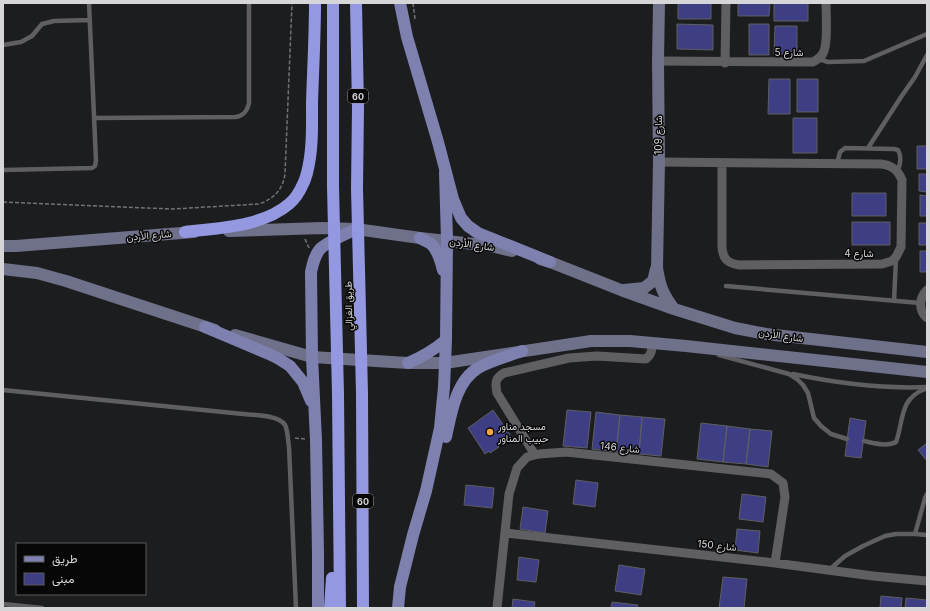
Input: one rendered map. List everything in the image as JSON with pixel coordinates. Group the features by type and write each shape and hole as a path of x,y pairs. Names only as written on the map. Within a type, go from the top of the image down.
{"highway":[{"path":"185,232 226,227 256,221 267,217 276,213 290,203 304,184 309,166 313,134 312,109 315,3"},
{"name":"طريق الغزالي","path":"333,3 333,187 338,394 340,608"},
{"name":"طريق الغزالي","path":"356,3 358,101 357,188 362,394 363,608"},
{"path":"330,608 339,479"}],"main road":[{"path":"400,3 407,37 438,142 445,172 456,209 461,218 468,226 478,233 550,262"},
{"name":"شارع 109","path":"659,3 657,268 659,283 664,295 674,309"},
{"path":"398,608 400,587 426,491 440,428 446,340 447,240 445,172"},
{"name":"شارع الأردن","path":"3,246 185,232 306,228 356,229 491,246 550,262 674,309 735,328 766,334 927,352"},
{"path":"318,608 316,440 312,357 311,272 314,261 321,248 356,229"},
{"path":"420,238 432,245 438,254 442,264 446,291"},
{"name":"شارع 109","path":"621,290 644,288 653,281 657,268"},
{"name":"شارع الأردن","path":"3,269 37,274 66,281 205,327 312,357 408,363 445,363 590,341 630,341 652,342 927,372"},
{"path":"205,327 280,359 290,366 303,382 311,400 315,423"},
{"path":"408,363 428,353 446,340"},
{"path":"426,491 444,447 453,405 463,384 471,373 479,368 522,351"}],"street":[{"path":"725,62 726,3"},
{"path":"819,59 824,52 826,44 826,3"},
{"name":"شارع 5","path":"658,61 813,62 819,59"},
{"path":"659,162 885,164 890,166 898,172 902,185 902,242 896,257"},
{"name":"شارع 4","path":"722,162 722,248 726,260 732,264 882,264 892,261 896,257"},
{"path":"927,290 920,303 921,310 927,318"},
{"path":"535,455 497,393 495,385 499,376 504,373 569,358 597,356 646,359 651,355 652,342"},
{"name":"شارع 146","path":"496,608 509,494 517,468 527,457 539,454 566,452 771,474 783,482 785,497 775,563"},
{"name":"شارع 150","path":"504,533 927,581"}],"lane":[{"path":"3,170 92,168 95,166 96,160 89,3"},
{"path":"94,118 234,117 245,113 249,103 248,3"},
{"path":"3,45 21,42 32,36 42,24 54,21 90,20"},
{"path":"819,59 828,62 864,61 927,34"},
{"path":"868,148 927,55"},
{"path":"836,164 840,152 845,148 894,149 898,150 901,158 898,172"},
{"path":"894,301 896,257"},
{"path":"726,286 920,303"},
{"path":"686,346 789,374 889,387 927,388"},
{"path":"789,374 804,385 808,393 814,418 821,426 831,434 847,439"},
{"path":"864,441 892,445 896,442 900,421 909,399 917,392 927,388"},
{"path":"3,390 268,417 281,421 286,426 289,447 296,608"},
{"path":"915,534 927,494"},
{"path":"829,570 845,556 885,536 896,534 927,535"},
{"path":"3,604 42,608"}],"path":[{"path":"3,202 172,209 259,204 271,199 280,190 285,174 292,3"},
{"path":"287,437 316,440"}],"building":[{"path":"678,3 711,3 711,19 678,19"},
{"path":"738,3 770,3 769,16 738,16"},
{"path":"774,3 808,3 808,21 774,21"},
{"path":"677,24 713,25 713,50 677,49"},
{"path":"749,24 769,24 769,55 749,55"},
{"path":"775,26 797,26 797,54 774,54"},
{"path":"769,79 790,79 790,114 768,114"},
{"path":"797,79 818,79 818,112 797,112"},
{"path":"793,118 817,118 817,153 793,153"},
{"path":"917,146 927,146 927,169 917,169"},
{"path":"919,174 927,174 927,192 919,191"},
{"path":"852,193 886,193 886,216 852,216"},
{"path":"920,195 927,196 927,216 920,216"},
{"path":"852,222 890,222 890,245 852,245"},
{"path":"919,223 927,223 927,245 919,245"},
{"path":"920,251 927,251 927,272 920,272"},
{"name":"مسجد مناور حبيب المناور","path":"493,410 511,436 497,445 499,447 490,453 489,451 485,454 468,428"},
{"path":"567,410 591,412 587,448 563,446"},
{"path":"596,412 620,415 616,452 592,449"},
{"path":"620,415 642,417 639,454 616,452"},
{"path":"642,417 665,419 661,456 639,454"},
{"path":"850,418 866,421 861,458 845,456"},
{"path":"701,423 727,426 723,462 697,459"},
{"path":"727,426 750,429 746,464 723,462"},
{"path":"750,429 772,431 768,467 746,464"},
{"path":"927,443 927,461 918,450"},
{"path":"576,480 598,483 595,507 573,504"},
{"path":"466,485 494,488 492,508 464,505"},
{"path":"742,494 766,497 763,522 739,519"},
{"path":"523,507 548,511 545,533 520,529"},
{"path":"737,529 760,531 758,553 735,550"},
{"path":"519,557 539,560 536,582 517,580"},
{"path":"619,565 645,569 641,595 615,591"},
{"path":"723,577 747,579 744,608 719,608"},
{"path":"881,596 902,598 901,608 880,608"},
{"path":"906,598 927,600 927,608 905,608"},
{"path":"513,599 535,602 534,608 512,608"},
{"path":"612,602 638,605 637,608 611,608"}],"place":[{"name":"مسجد مناور حبيب المناور","path":"490,432"}]}
